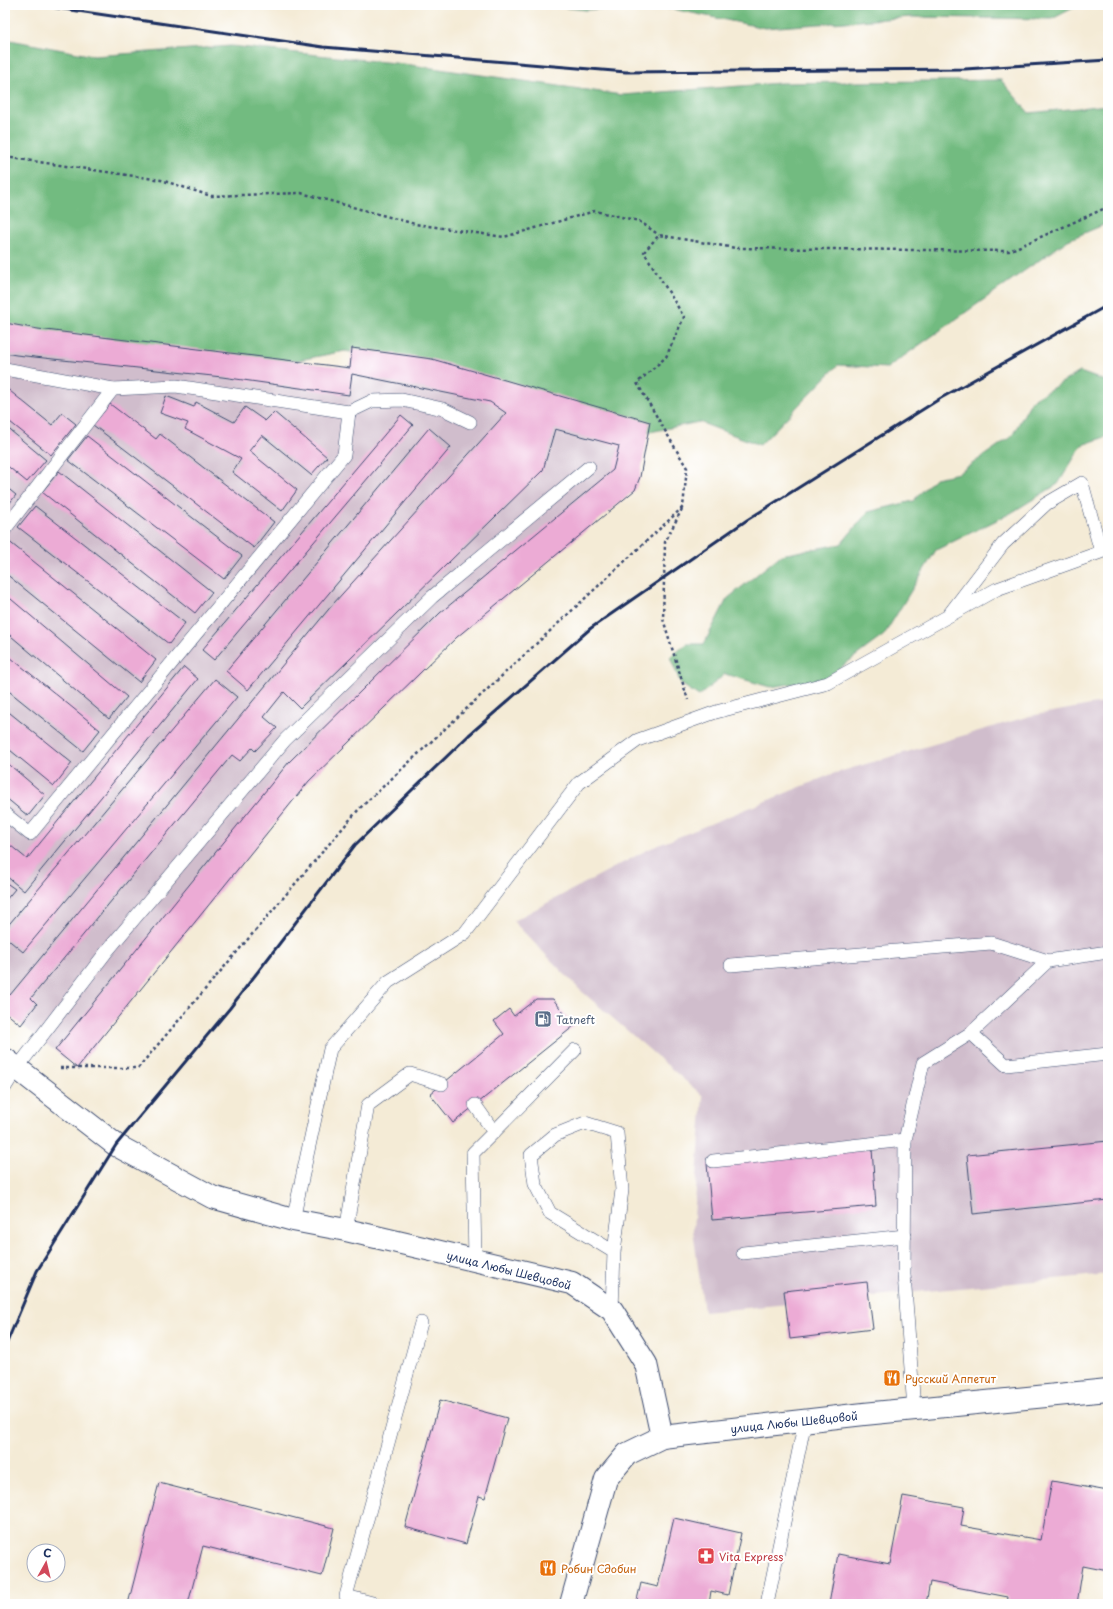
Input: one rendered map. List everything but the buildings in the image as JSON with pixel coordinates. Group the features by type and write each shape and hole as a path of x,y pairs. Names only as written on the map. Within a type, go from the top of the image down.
{"street":[{"name":"улица Любы Шевцовой","path":"11,1064 116,1145 212,1197 293,1220 346,1230 572,1283 612,1310 646,1364 662,1437 1108,1390"},
{"path":"571,1604 606,1479 627,1454 662,1437"}],"lane":[{"path":"5,369 113,389 176,386 348,412 372,401 402,400 443,409 470,422"},
{"path":"5,529 113,389"},
{"path":"5,814 30,834 344,455 348,412"},
{"path":"5,1087 11,1064 285,740 432,597 589,467"},
{"path":"293,1220 330,1049 388,982 466,933 579,783 638,740 716,712 828,683 997,589 1100,552 1082,483 1046,504 1003,544 948,616"},
{"path":"730,965 991,943 1048,961 1108,952"},
{"path":"914,1410 904,1274 905,1140 923,1063 971,1033 1048,961"},
{"path":"971,1033 1006,1065 1108,1054"},
{"path":"475,1261 473,1153 575,1050"},
{"path":"346,1230 368,1105 410,1074 442,1084"},
{"path":"475,1105 494,1132"},
{"path":"612,1310 614,1252 622,1190 617,1133 585,1122 556,1135 532,1155 535,1184 550,1213 614,1252"},
{"path":"712,1161 905,1140"},
{"path":"743,1253 905,1236"},
{"path":"376,1604 346,1596 421,1323"},
{"path":"767,1604 804,1421"}],"path":[{"path":"5,157 161,180 211,196 301,193 415,224 504,237 595,211 639,221 659,234 736,248 1009,251 1108,207"},
{"path":"659,234 644,252 684,317 666,357 637,383 687,468 683,507 665,542 662,620 694,719"},
{"path":"11,1064 138,1068 359,809 683,507"}],"shaded area":[{"path":"5,323 38,329 350,368 650,422 640,477 635,490 457,637 309,781 77,1068 5,1012"},
{"path":"1108,702 1108,1274 704,1312 693,1230 703,1096 579,989 513,921 649,849 832,774 1030,716"}],"green space":[{"path":"542,5 653,5 586,10"},
{"path":"653,5 1079,5 1052,19 912,17 765,28"},
{"path":"5,39 94,56 231,46 404,64 622,95 780,83 1001,80 1029,113 1108,105 1108,223 1068,240 887,368 838,365 760,445 699,422 650,432 470,374 345,351 289,362 5,326"},
{"path":"1080,372 1108,382 1108,436 1082,445 1058,484 1011,513 936,550 884,635 825,679 770,687 725,674 699,696 681,684 670,657 687,644 704,644 727,599 781,555 841,544 868,512 913,501 935,478 959,473 1012,436 1032,400"}],"railway":[{"path":"37,5 323,47 626,72 965,69 1108,60"},
{"path":"5,1347 37,1271 116,1145 230,1008 355,845 469,735 591,628 747,520 941,398 1108,305"}],"place":[{"name":"Tatneft","path":"543,1019"},
{"name":"Русский Аппетит","path":"892,1378"},
{"name":"Vita Express","path":"706,1556"},
{"name":"Робин Сдобин","path":"548,1568"}]}
